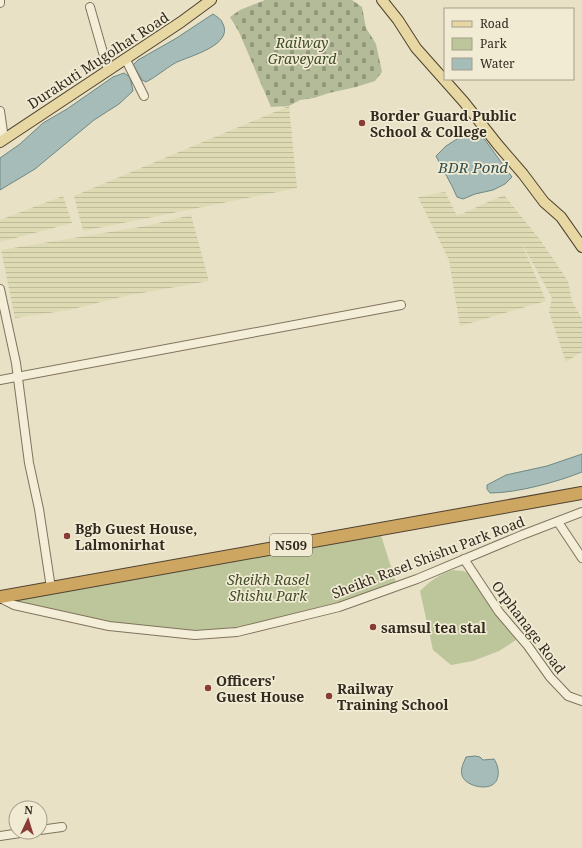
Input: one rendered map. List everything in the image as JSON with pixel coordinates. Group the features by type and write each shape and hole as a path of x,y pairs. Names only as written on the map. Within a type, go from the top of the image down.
{"highway":[{"name":"N509","path":"0,598 582,493"}],"main road":[{"name":"Durakuti Mugolhat Road","path":"2,140 211,0"},
{"path":"382,0 398,20 416,48 444,80"},
{"path":"444,80 523,174 544,202 561,217 582,246"}],"street":[{"path":"90,6 108,70"},
{"path":"125,58 144,96"},
{"path":"0,110 2,140"},
{"path":"0,289 13,349 29,463 39,509 51,588"},
{"path":"0,380 401,305"},
{"name":"Sheikh Rasel Shishu Park Road","path":"0,598 14,605 109,626 195,635 237,632 339,607 417,579 582,512"},
{"path":"558,522 582,558"},
{"name":"Orphanage Road","path":"464,559 499,612 528,646 550,677 568,696 582,701"},
{"path":"48,829 62,827"}],"shaded area":[{"path":"289,106 297,188 83,231 74,196"},
{"path":"445,192 457,216 504,195 541,241 568,281 572,301 582,319 582,352 566,362 549,312 552,298 522,244 546,301 460,326 449,260 418,197"},
{"path":"63,196 72,223 0,242 0,220"},
{"path":"191,215 209,281 125,296 69,310 15,318 1,250 146,226"}],"green space":[{"name":"Railway Graveyard","path":"265,0 352,0 362,7 366,28 376,44 382,72 375,81 356,87 314,98 300,100 289,106 271,107 239,32 230,17 240,10"},
{"name":"Sheikh Rasel Shishu Park","path":"379,529 397,586 369,597 244,627 204,630 165,630 72,618 0,597"},
{"path":"453,570 464,571 471,576 493,604 516,640 499,651 473,661 451,665 433,650 420,591 435,578"}],"water":[{"path":"213,14 221,21 225,30 223,37 217,43 200,53 175,63 146,82 142,80 133,65 138,60 175,39"},
{"path":"124,73 130,77 133,91 119,104 94,120 35,169 0,190 0,158 20,144 43,123 67,109 113,77"},
{"name":"BDR Pond","path":"473,129 485,140 512,177 505,184 493,190 475,194 463,199 457,197 436,156 446,146"},
{"path":"582,454 582,472 572,476 537,486 501,493 490,493 487,489 487,485 506,475 547,466"},
{"path":"466,757 480,757 483,760 494,759 496,762 498,776 495,783 492,785 484,787 475,786 464,779 462,775 462,766"}],"place":[{"name":"Border Guard Public School & College","path":"362,123"},
{"name":"Bgb Guest House, Lalmonirhat","path":"67,536"},
{"name":"samsul tea stal","path":"373,627"},
{"name":"Officers' Guest House","path":"208,688"},
{"name":"Railway Training School","path":"329,696"}]}
